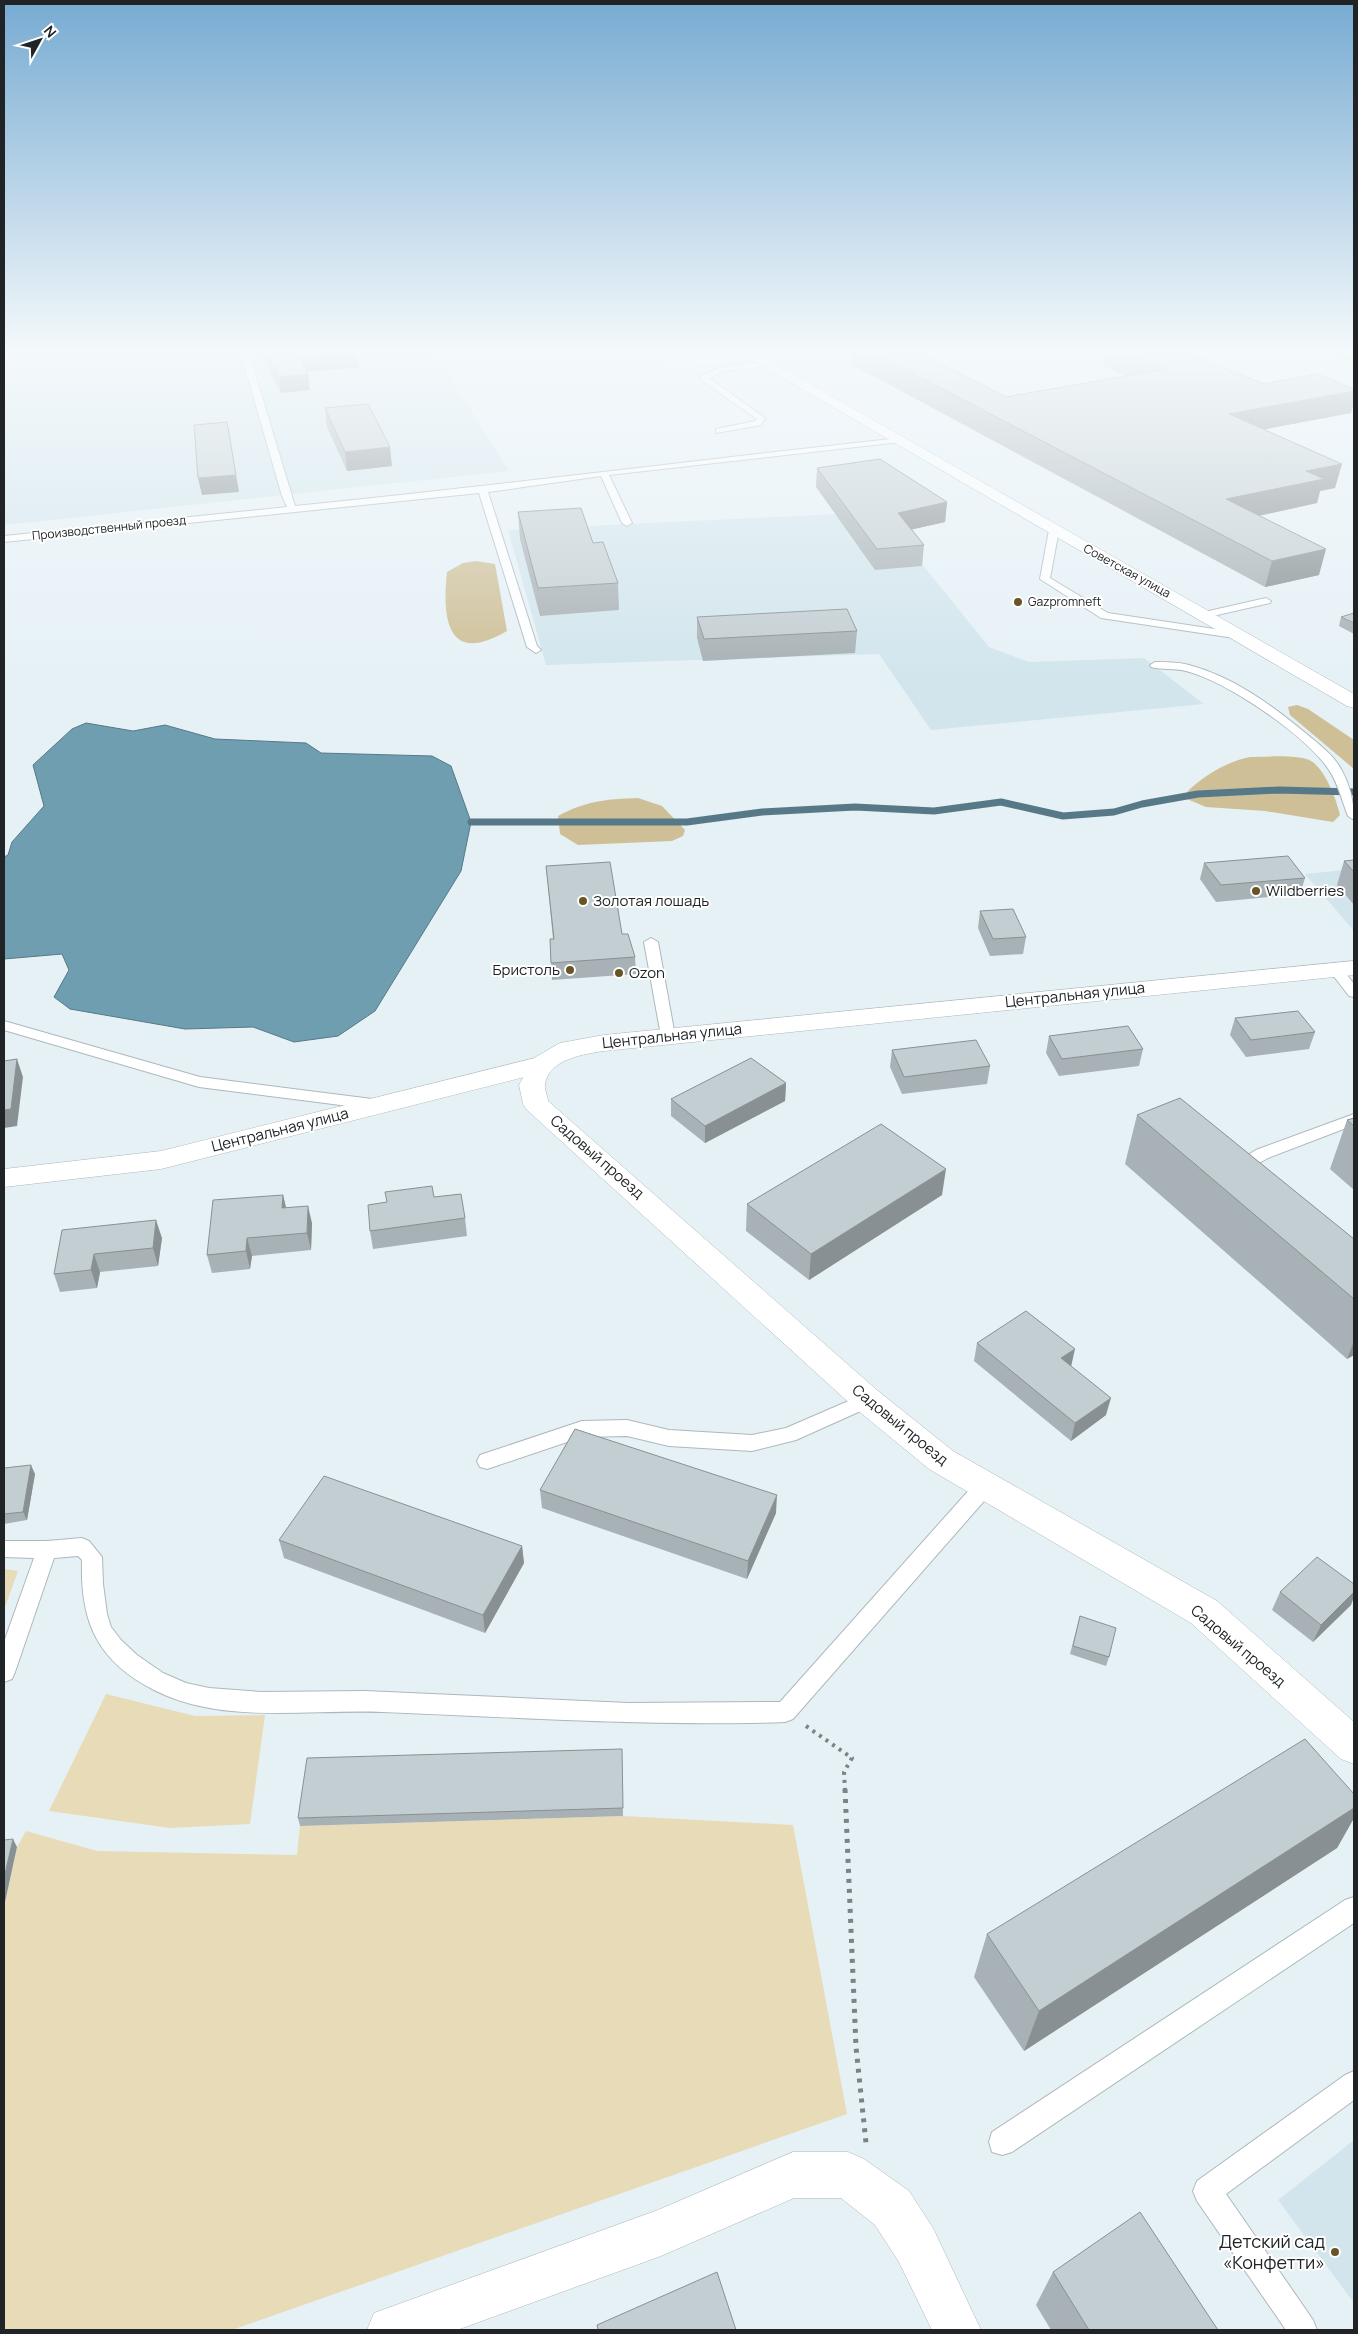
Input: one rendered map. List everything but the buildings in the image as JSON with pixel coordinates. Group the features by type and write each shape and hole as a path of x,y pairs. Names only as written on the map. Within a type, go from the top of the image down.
{"street":[{"name":"Советская улица","path":"929,457 1354,702"},
{"name":"Центральная улица","path":"4,1178 161,1160 543,1064 569,1050 604,1043 1345,969"},
{"name":"Садовый проезд","path":"543,1064 532,1085 536,1104 867,1400 940,1460 1204,1612 1354,1746"},
{"path":"391,2330 661,2232 793,2175 848,2174 892,2208 916,2245 958,2330"}],"lane":[{"path":"275,457 286,496 292,509"},
{"name":"Производственный проезд","path":"4,539 483,490 753,457"},
{"path":"604,474 627,523"},
{"path":"483,490 532,647 536,650"},
{"path":"1054,530 1045,579 1105,616 1241,636"},
{"path":"1204,615 1266,601"},
{"path":"1155,665 1186,668 1208,675 1235,687 1269,709 1314,746 1335,769 1354,816"},
{"path":"651,942 668,1036"},
{"path":"1345,969 1354,993"},
{"path":"4,1025 199,1082 381,1105"},
{"path":"1252,1184 1244,1178 1244,1166 1262,1154 1354,1119"},
{"path":"487,1461 582,1428 627,1428 668,1438 752,1443 789,1435 867,1400"},
{"path":"4,1549 47,1550 82,1547 92,1557 91,1584 102,1630 127,1662 165,1685 211,1699 299,1702 363,1701 718,1716 785,1712 985,1486"},
{"path":"4,1672 47,1550"},
{"path":"1002,2142 1354,1909"},
{"path":"1303,2330 1207,2191 1354,2084"}],"path":[{"path":"785,1712 852,1758 844,1772 847,1864 856,2047 871,2192"}],"shaded area":[{"path":"4,457 500,457 509,471 4,525"},
{"path":"880,512 989,647 1029,662 1144,658 1204,704 931,730 879,654 546,665 508,530"},
{"path":"476,561 495,564 507,631 487,640 472,643 460,640 453,632 448,621 446,589 447,572 463,563"},
{"path":"1297,705 1308,709 1354,740 1354,769 1290,715 1288,707"},
{"path":"1250,757 1298,757 1311,761 1326,778 1340,815 1333,822 1265,811 1206,807 1187,799 1187,792 1200,780 1233,762"},
{"path":"638,798 662,806 685,830 683,836 672,841 578,845 560,834 558,816 568,811 596,802"},
{"path":"1354,869 1354,931 1305,874"},
{"path":"4,1569 18,1571 4,1610"},
{"path":"106,1694 195,1716 265,1715 250,1824 170,1828 49,1811"},
{"path":"623,1816 793,1825 847,2114 232,2330 4,2330 4,1908 17,1847 26,1831 97,1851 297,1855 300,1826"},
{"name":"Детский сад «Конфетти»","path":"1354,2140 1354,2303 1278,2200"}],"water":[{"path":"86,723 133,731 165,725 215,739 306,743 321,753 432,756 451,766 471,822 461,871 375,1011 338,1036 294,1042 253,1027 185,1029 70,1009 54,997 69,970 62,954 4,959 4,857 8,855 12,842 44,806 33,765 72,729"}],"waterway":[{"path":"471,822 687,822 762,812 855,807 934,811 1001,802 1063,816 1114,812 1142,804 1198,794 1279,790 1354,792"}],"place":[{"name":"Gazpromneft","path":"1018,602"},
{"name":"Wildberries","path":"1256,891"},
{"name":"Золотая лошадь","path":"583,901"},
{"name":"Бристоль","path":"570,970"},
{"name":"Ozon","path":"619,973"},
{"name":"Детский сад «Конфетти»","path":"1335,2252"}]}
